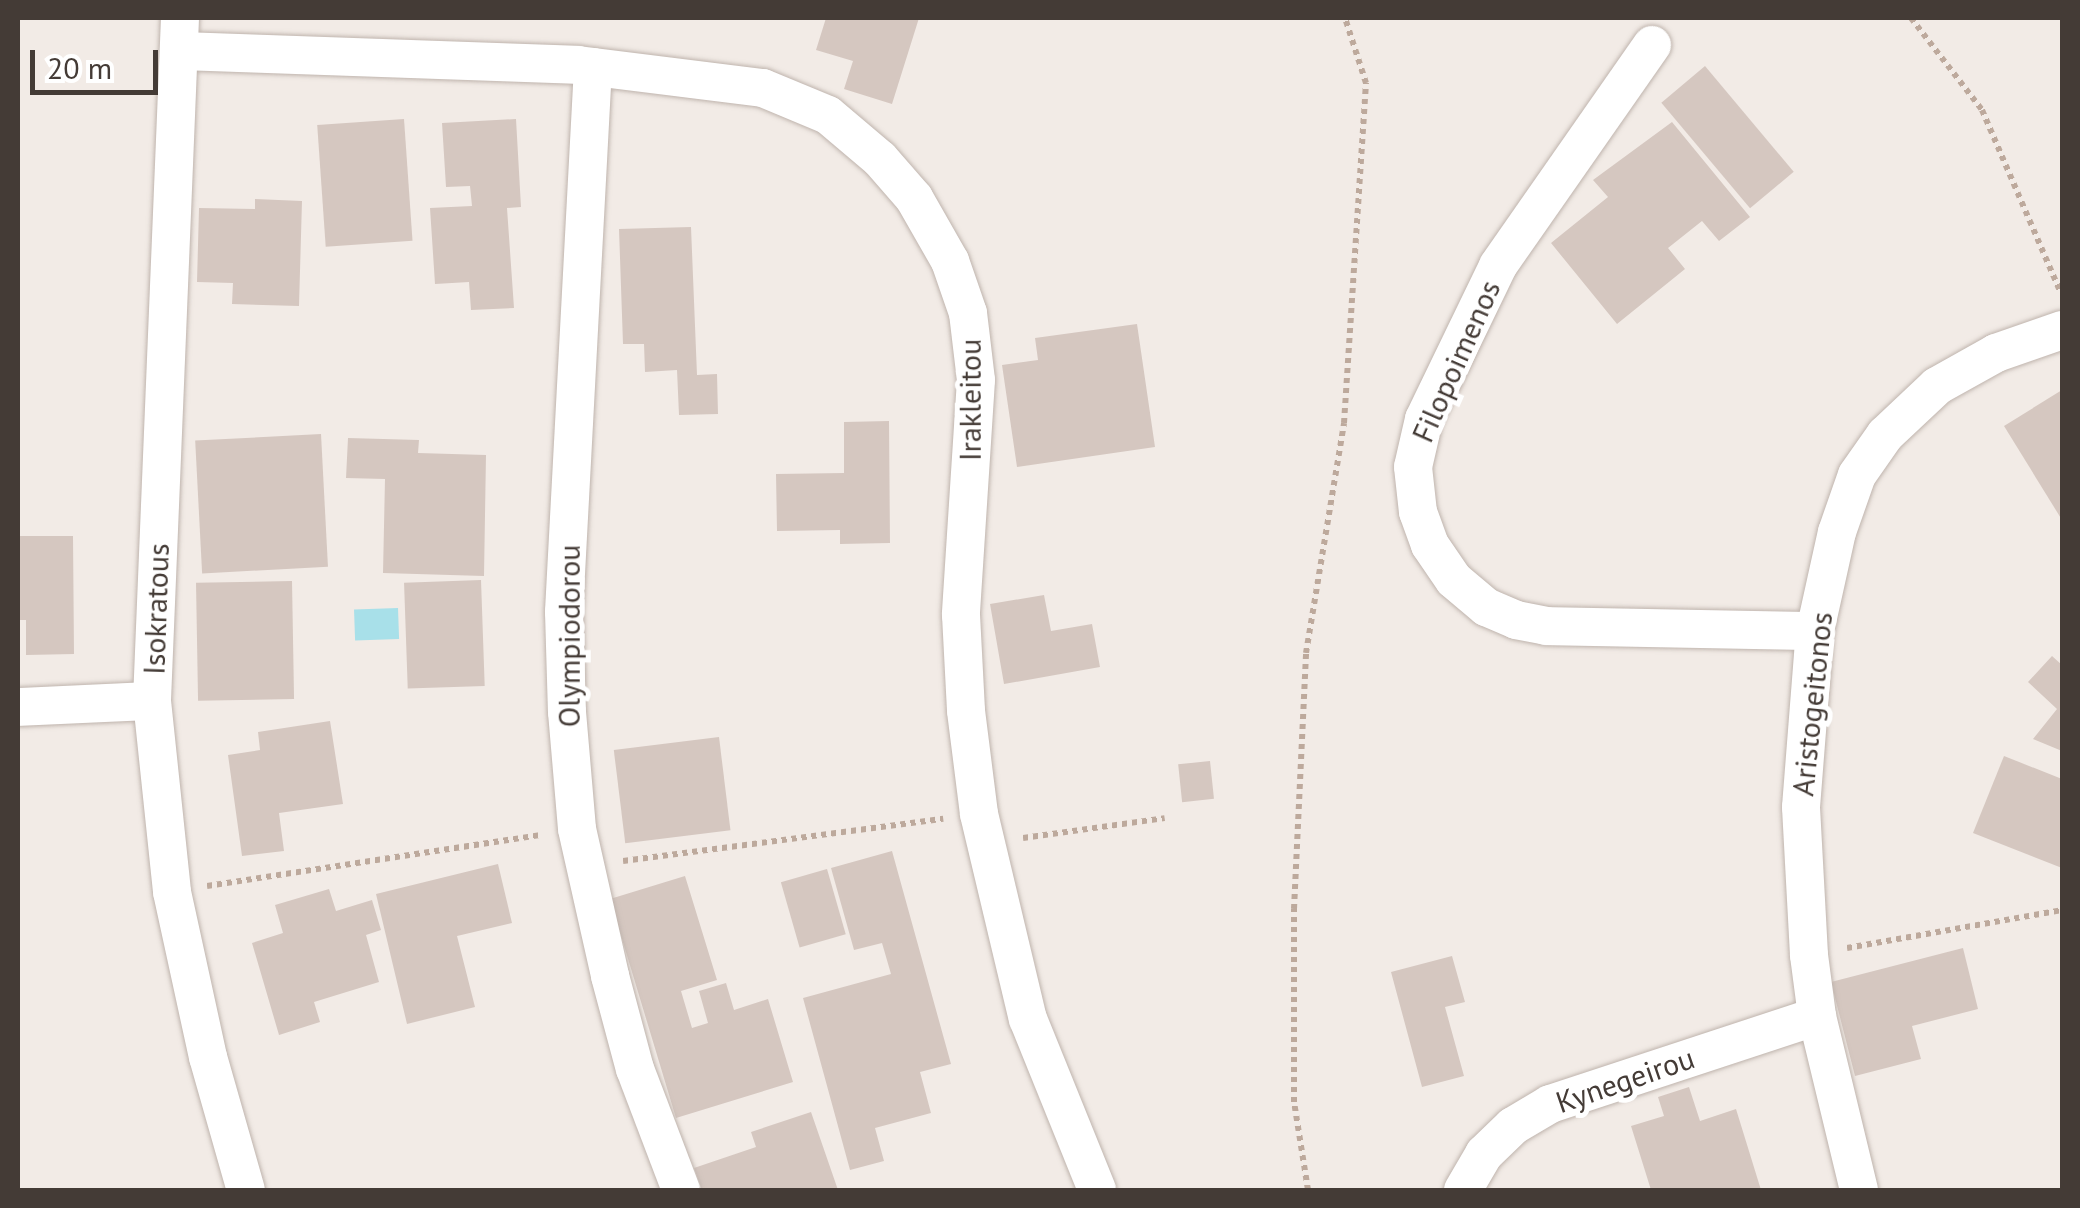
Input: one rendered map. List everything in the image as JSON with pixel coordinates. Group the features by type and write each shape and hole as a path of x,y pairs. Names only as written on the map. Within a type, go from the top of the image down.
{"street":[{"name":"Irakleitou","path":"179,34 593,67 763,88 828,115 880,159 914,198 950,261 968,313 976,380 961,615 966,711 982,829 1028,1020 1081,1186"},
{"name":"Isokratous","path":"179,34 152,700 172,892 208,1057 246,1190"},
{"name":"Filopoimenos","path":"1652,45 1498,266 1424,420 1412,467 1418,512 1430,545 1454,580 1486,608 1516,620 1546,626 1815,631"},
{"name":"Olympiodorou","path":"593,67 564,612 567,712 581,848 635,1069 680,1190"},
{"name":"Aristogeitonos","path":"1859,1190 1817,1016 1809,955 1801,807 1815,631 1837,532 1852,489 1885,436 1937,386 1996,353 2062,330"},
{"path":"18,707 152,700"},
{"name":"Kynegeirou","path":"1464,1190 1494,1145 1513,1126 1550,1104 1817,1016"}],"path":[{"path":"1308,1190 1294,1102 1294,909 1306,653 1344,422 1366,83 1345,18"},
{"path":"1911,18 1982,110 2062,297"},
{"path":"172,892 581,848 1165,818"},
{"path":"1809,955 2062,910"}],"water":[{"path":"398,608 399,639 355,641 354,610"}],"building":[{"path":"826,18 919,18 892,104 844,89 853,61 816,50"},
{"path":"1705,66 1794,172 1750,208 1661,103"},
{"path":"404,119 413,241 326,247 317,125"},
{"path":"516,119 521,207 507,208 514,308 471,310 469,282 435,284 430,208 472,206 470,186 446,187 442,123"},
{"path":"1672,122 1750,217 1719,241 1702,221 1668,248 1685,269 1617,324 1551,243 1608,197 1593,180"},
{"path":"255,199 302,201 299,306 232,304 233,283 197,282 199,208 255,209"},
{"path":"691,227 697,375 717,374 718,414 679,415 677,370 645,372 644,344 623,344 619,229"},
{"path":"1137,324 1155,447 1017,467 1002,365 1038,360 1035,338"},
{"path":"2062,390 2062,520 2004,426"},
{"path":"889,421 890,543 840,544 840,530 777,531 776,474 844,473 844,422"},
{"path":"321,434 328,567 202,573 195,441"},
{"path":"348,438 419,440 418,453 486,455 484,576 383,573 385,479 346,478"},
{"path":"18,536 73,536 74,654 26,655 26,620 18,620"},
{"path":"481,580 485,686 408,689 404,583"},
{"path":"292,581 294,699 198,701 196,583"},
{"path":"1044,595 1051,631 1092,624 1100,667 1004,684 990,604"},
{"path":"2052,656 2062,665 2062,751 2033,739 2057,709 2028,682"},
{"path":"330,721 343,804 279,813 284,851 242,856 228,755 260,750 258,732"},
{"path":"719,737 730,830 625,843 614,750"},
{"path":"2004,756 2062,779 2062,868 1973,833"},
{"path":"1210,761 1214,799 1182,802 1178,764"},
{"path":"892,851 951,1064 920,1072 931,1113 875,1128 884,1161 850,1170 803,998 891,974 882,943 854,950 831,868"},
{"path":"498,864 512,923 457,936 475,1007 407,1024 376,894"},
{"path":"827,869 846,934 800,948 781,882"},
{"path":"685,876 717,980 681,991 692,1028 708,1023 699,991 726,983 734,1010 768,999 793,1082 676,1118 610,899"},
{"path":"329,889 336,911 372,900 381,930 366,935 379,982 314,1002 320,1022 279,1035 252,943 283,933 275,905"},
{"path":"1963,948 1978,1009 1912,1026 1921,1059 1855,1076 1831,982"},
{"path":"1452,956 1465,1002 1445,1007 1464,1076 1422,1087 1391,972"},
{"path":"1689,1087 1700,1121 1736,1109 1761,1190 1651,1190 1631,1126 1664,1116 1658,1097"},
{"path":"811,1112 838,1190 702,1190 694,1168 756,1147 751,1132"}]}
